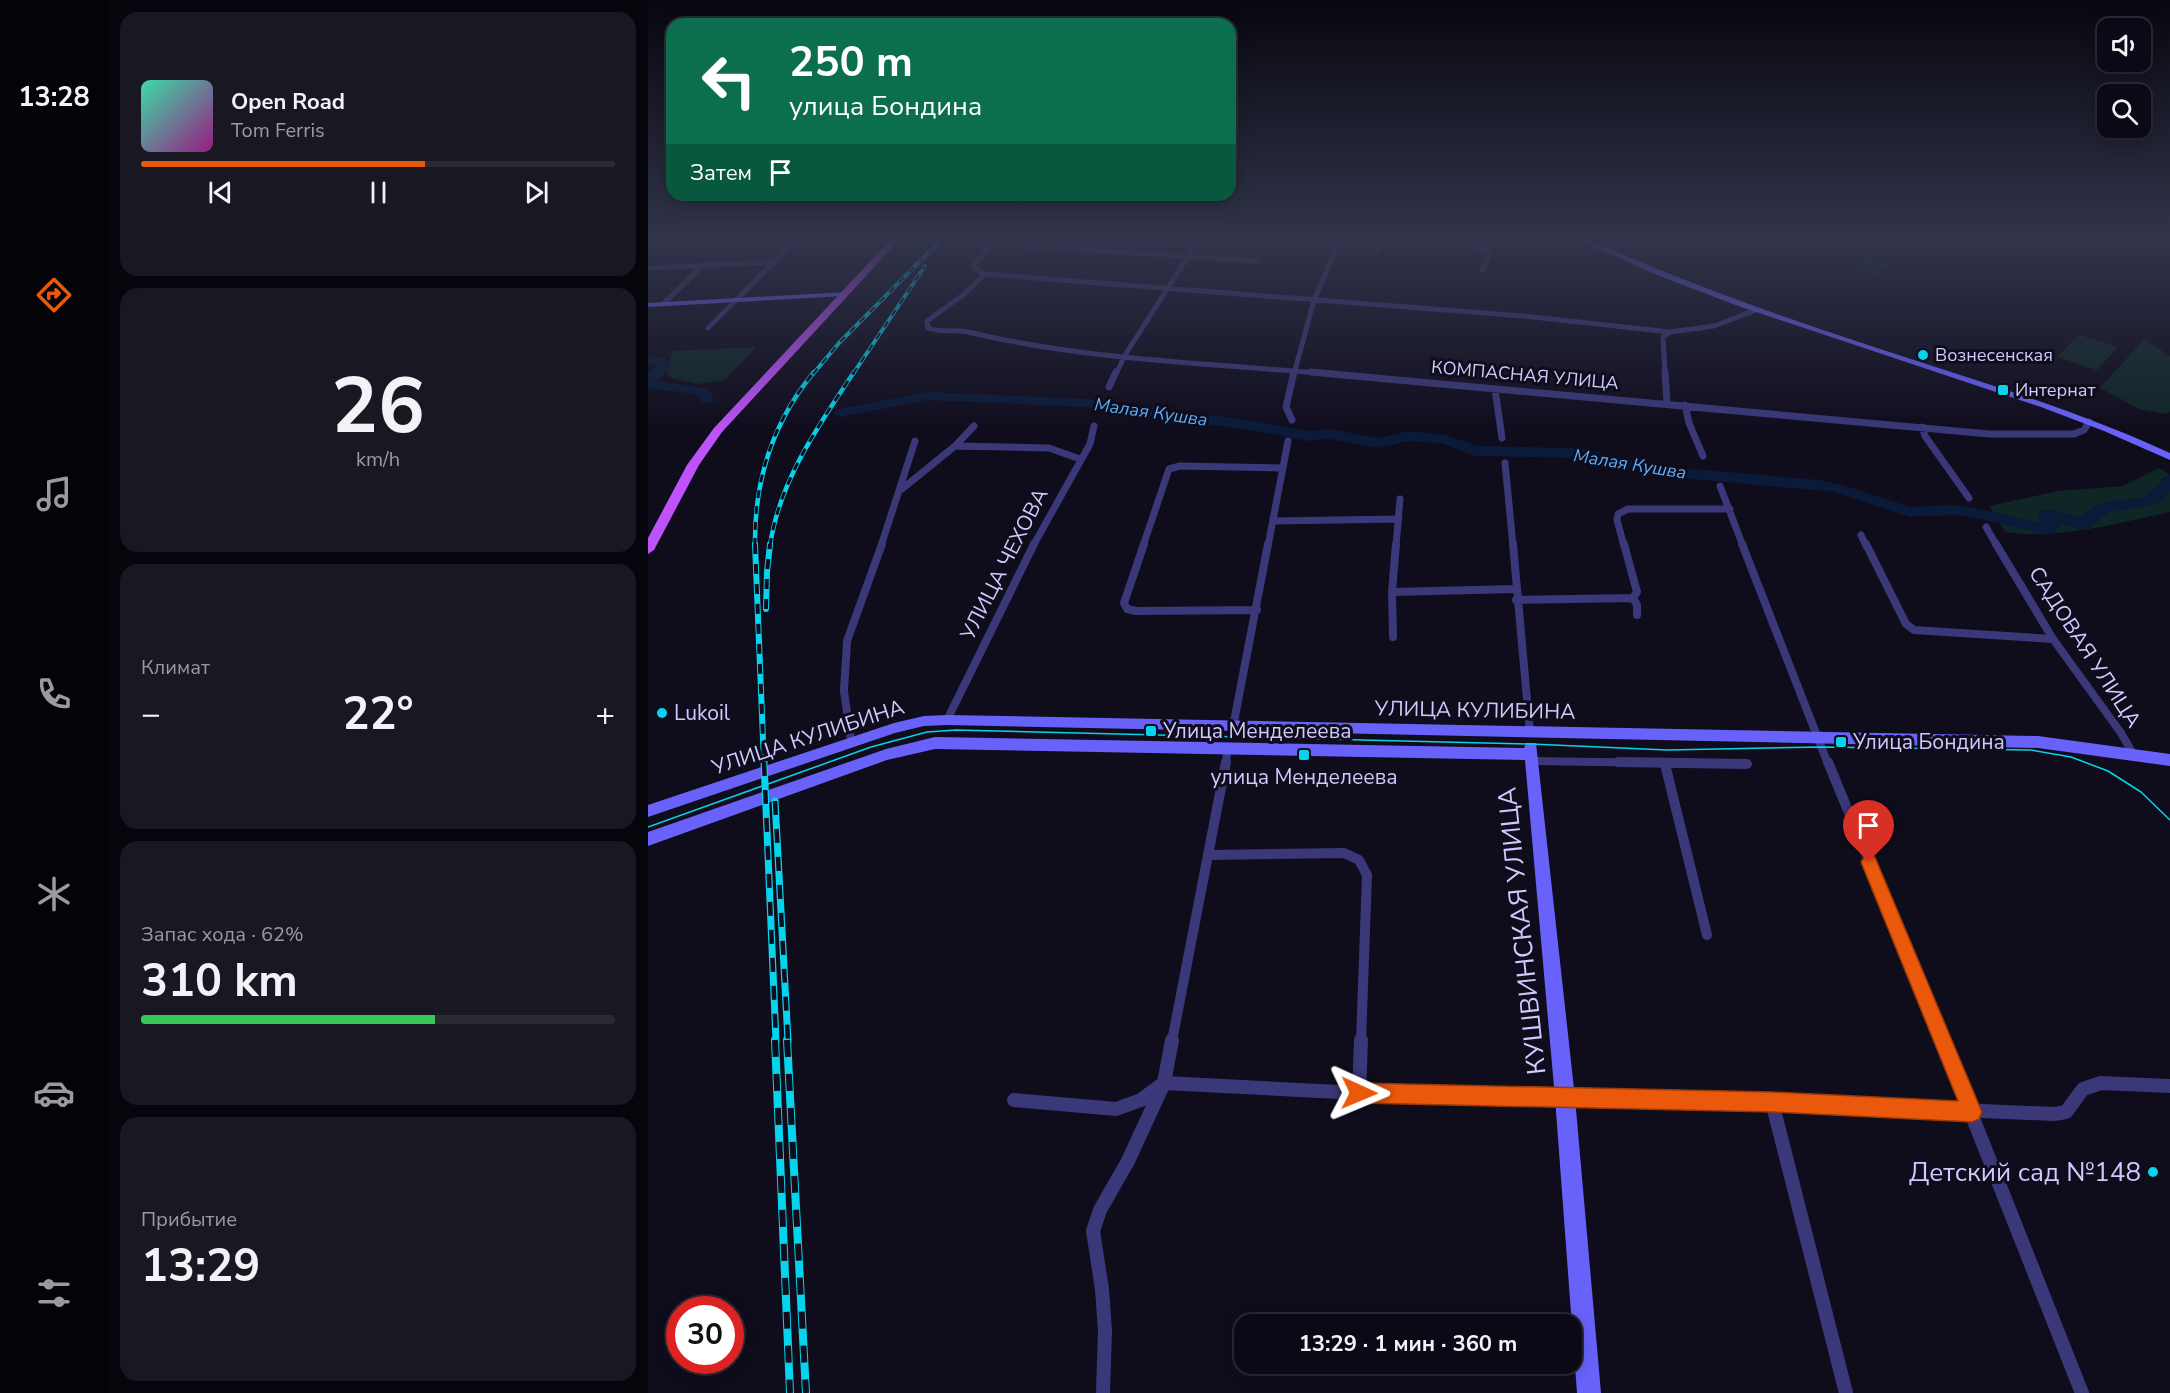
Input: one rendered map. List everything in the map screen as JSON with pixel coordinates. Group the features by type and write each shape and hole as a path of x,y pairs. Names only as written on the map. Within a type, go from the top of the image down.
{"main road":[{"path":"648,305 687,303"},
{"path":"648,550 693,465 718,430 836,303"},
{"path":"1738,303 2089,422 2170,457"},
{"name":"УЛИЦА КУЛИБИНА","path":"648,811 851,741 914,723 947,720 2038,742 2170,760"},
{"name":"КУШВИНСКАЯ УЛИЦА","path":"1530,733 1565,1098 1588,1393"},
{"name":"УЛИЦА КУЛИБИНА","path":"648,839 886,755 935,743 1532,758"}],"street":[{"path":"708,328 733,303"},
{"name":"КОМПАСНАЯ УЛИЦА","path":"952,303 927,321 926,325 932,331 971,332 1018,344 1125,355 2009,435 2064,435 2079,432 2089,422"},
{"path":"1109,387 1125,355 1160,303"},
{"path":"1292,420 1286,407 1313,303"},
{"path":"1353,303 1524,316 1670,332 1684,332 1737,319 1756,310"},
{"path":"1667,403 1663,337 1670,332"},
{"path":"1495,389 1502,438"},
{"path":"1685,405 1689,423 1703,456"},
{"path":"901,490 955,446 974,426"},
{"name":"УЛИЦА ЧЕХОВА","path":"947,720 1023,563 1090,444 1094,426"},
{"path":"1922,427 1925,436 1969,498"},
{"path":"851,741 844,706 844,665 847,641 901,490 915,441"},
{"path":"1233,727 1288,441"},
{"path":"955,446 1049,448 1061,450 1080,459"},
{"name":"КУШВИНСКАЯ УЛИЦА","path":"1505,463 1530,733"},
{"path":"1257,610 1136,611 1127,609 1125,603 1169,469 1179,466 1281,468"},
{"path":"1720,486 1818,738 1972,1112 2082,1393"},
{"path":"1393,637 1392,592 1400,499"},
{"path":"1633,598 1637,592 1617,520 1618,514 1628,509 1730,509"},
{"path":"1273,521 1399,519"},
{"name":"САДОВАЯ УЛИЦА","path":"1986,526 2053,639 2135,756"},
{"path":"1861,535 1906,624 1914,630 2053,639"},
{"path":"1392,592 1515,589"},
{"path":"1516,600 1633,598"},
{"path":"1633,598 1637,605 1637,615"},
{"path":"1103,1393 1105,1331 1102,1289 1093,1231 1100,1210 1128,1161 1164,1083 1228,750"},
{"path":"1532,758 1665,764 1747,764"},
{"path":"1665,764 1707,936"},
{"path":"1209,855 1344,853 1354,855 1365,867 1367,875 1359,1093"},
{"path":"1014,1100 1116,1109 1141,1100 1164,1083 1359,1093 1772,1102 2061,1114 2066,1112 2083,1089 2101,1083 2170,1086"},
{"path":"1772,1102 1846,1393"}],"green space":[{"path":"2079,335 2118,347 2097,370 2057,357"},
{"path":"2144,339 2170,356 2170,411 2167,414 2139,409 2100,388"},
{"path":"756,347 725,380 697,384 671,378 667,372 672,351"},
{"path":"2159,468 2170,475 2170,512 2088,529 2025,534 2005,532 1989,506 2058,491 2123,486"}],"waterway":[{"name":"Малая Кушва","path":"648,360 659,361 665,365 648,382"},
{"name":"Малая Кушва","path":"648,383 661,387 704,392 707,400"},
{"name":"Малая Кушва","path":"840,413 928,396 1085,403 1255,426 1308,436 1329,434 1379,443 1407,436 1446,440 1475,451 1581,453 1657,471 1820,485 1837,488 1910,512 1952,510 1971,512 2041,528 2049,528 2051,525 2046,514 2084,524 2099,511 2116,505 2146,503 2161,493 2170,480"}],"tram line":[{"path":"648,827 871,747 927,732 956,730 1531,744 1667,750 1822,747 2031,750 2071,757 2108,771 2141,792 2170,820"}],"railway":[{"path":"813,374 839,343 879,303"},
{"path":"853,374 900,303"},
{"path":"755,545 758,498 768,453 787,411 814,372"},
{"path":"770,546 775,522 791,476 814,433 854,372"},
{"path":"766,609 770,544"},
{"path":"755,545 764,764"},
{"path":"764,762 776,1041"},
{"path":"775,801 788,1041"},
{"path":"775,1040 790,1393"},
{"path":"787,1040 806,1393"}],"place":[{"name":"Вознесенская","path":"1923,355"},
{"name":"Интернат","path":"2003,390"},
{"name":"Lukoil","path":"662,713"},
{"name":"Улица Менделеева","path":"1151,731"},
{"name":"Улица Бондина","path":"1841,742"},
{"name":"улица Менделеева","path":"1304,755"},
{"name":"Детский сад №148","path":"2153,1172"}],"route":[{"path":"1359,1093 1772,1102 1972,1112 1869,862"}]}
